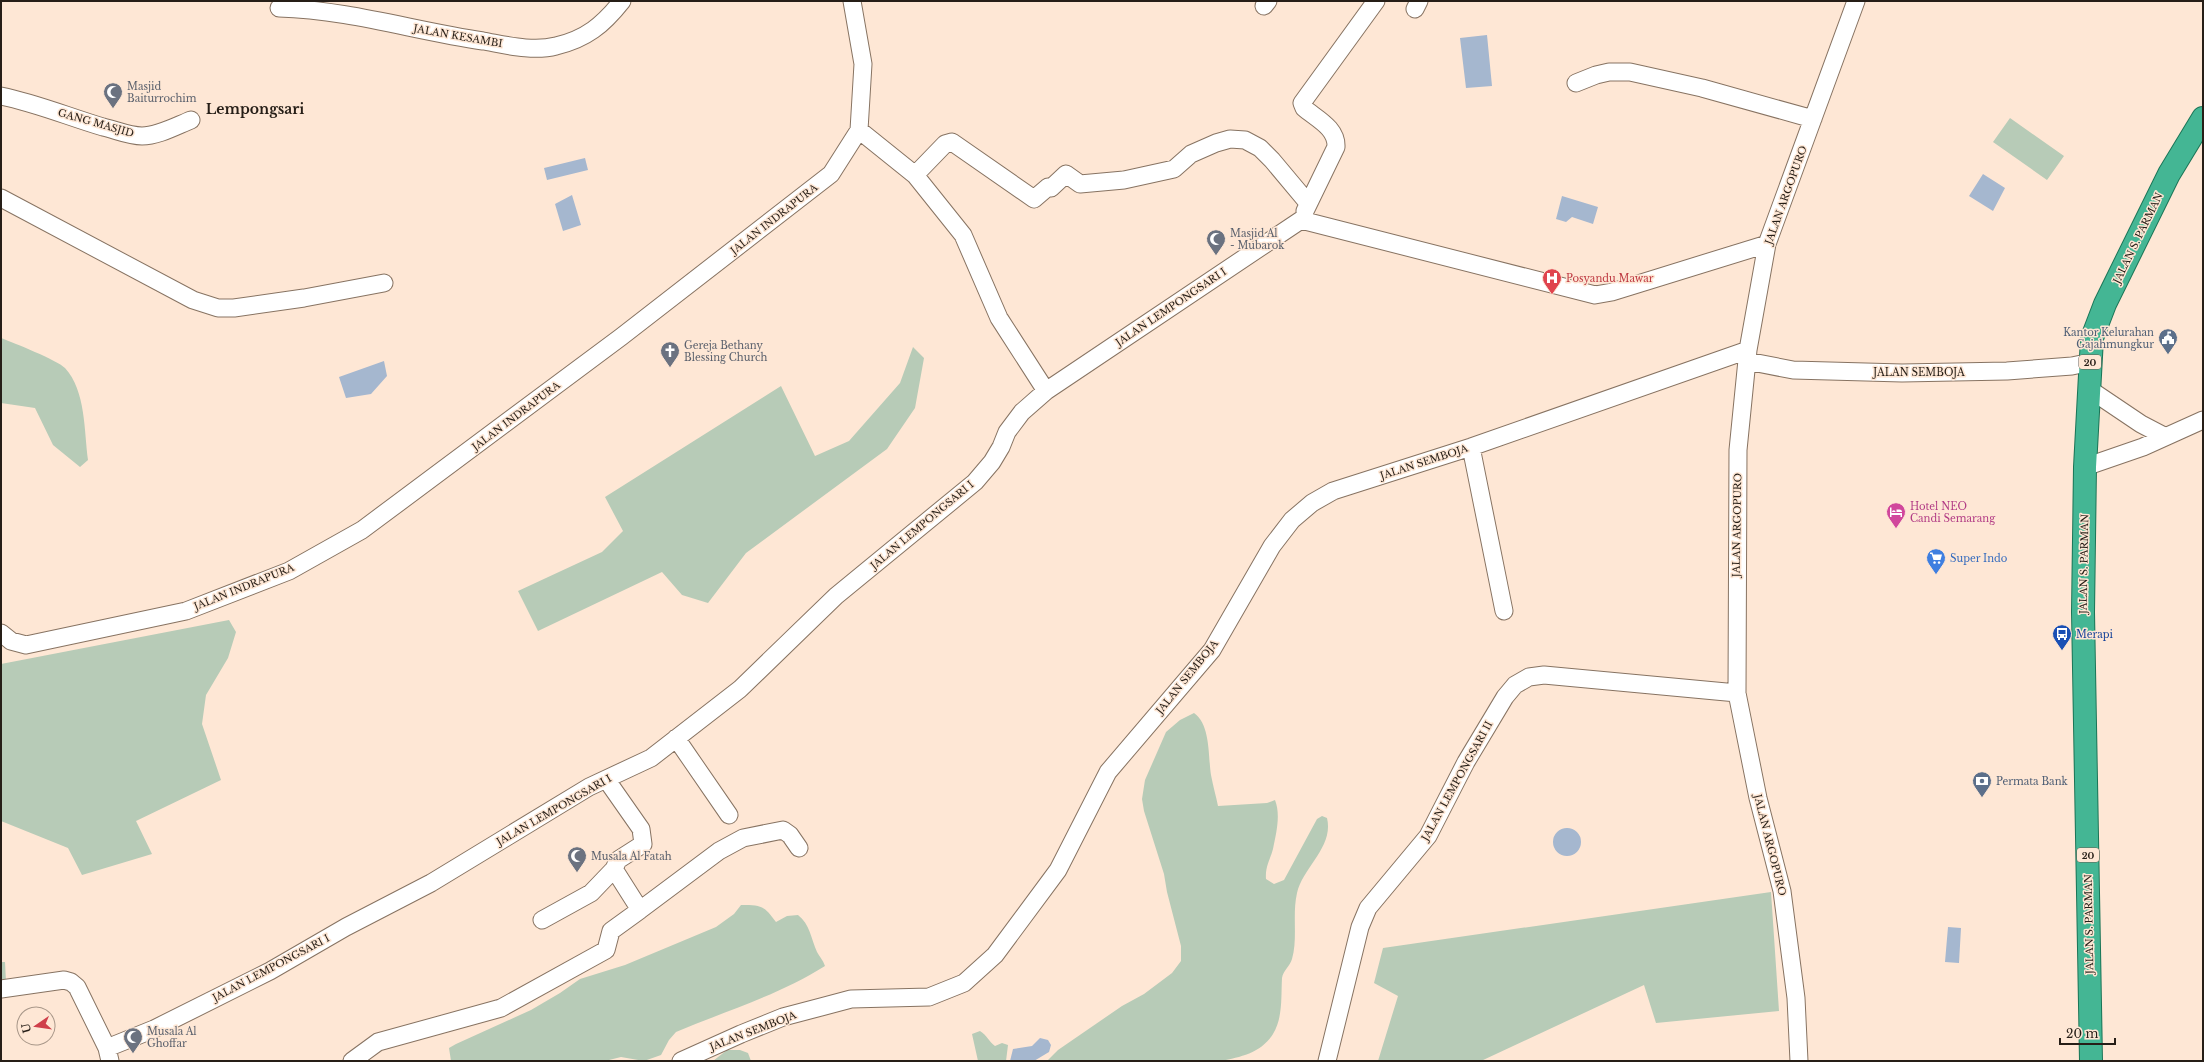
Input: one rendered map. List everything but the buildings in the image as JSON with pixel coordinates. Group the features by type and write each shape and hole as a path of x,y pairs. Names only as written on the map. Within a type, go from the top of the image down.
{"highway":[{"name":"JALAN S. PARMAN","path":"2091,1061 2083,612 2086,466 2092,338 2105,304 2169,174 2203,118"}],"street":[{"name":"JALAN KESAMBI","path":"279,8 324,11 461,38 526,48 555,46 590,34 606,21 622,1"},
{"name":"JALAN INDRAPURA","path":"1,633 11,641 26,645 186,611 289,571 362,530 480,444 831,174 859,130 863,64 852,1"},
{"name":"JALAN ARGOPURO","path":"1799,1061 1796,998 1782,891 1758,798 1737,693 1738,450 1747,355 1767,244 1856,1"},
{"path":"1373,6 1302,103 1304,108 1333,132 1336,147 1301,220 1595,295 1612,292 1767,244"},
{"path":"1576,83 1609,72 1630,72 1702,88 1813,119"},
{"name":"GANG MASJID","path":"1,96 29,102 70,117 132,135 143,136 157,133 191,120"},
{"path":"859,130 915,176 963,235 999,318 1046,391"},
{"path":"915,176 945,144 952,142 1034,199 1048,187 1051,188 1066,174 1080,184 1124,180 1174,169 1191,154 1216,143 1230,139 1244,140 1260,148 1308,203"},
{"path":"1,198 193,300 218,308 304,298 384,283"},
{"name":"JALAN LEMPONGSARI I","path":"109,1055 154,1029 270,970 346,927 431,883 606,779 651,758 740,689 836,596 975,482 992,462 1001,447 1007,432 1022,412 1046,391 1301,220"},
{"name":"JALAN SEMBOJA","path":"681,1061 783,1017 851,999 929,996 964,983 995,955 1058,870 1108,772 1212,650 1272,546 1292,520 1312,503 1334,491 1747,355 1792,370 1902,373 2007,371 2072,366 2090,362"},
{"path":"2089,389 2141,424 2164,436"},
{"path":"2086,466 2143,447 2164,436 2203,420"},
{"path":"1471,447 1504,611"},
{"name":"JALAN LEMPONGSARI II","path":"1327,1061 1360,927 1368,908 1428,836 1466,762 1505,697 1515,685 1529,677 1544,675 1737,693"},
{"path":"676,738 729,815"},
{"path":"542,920 591,893 614,869 618,860 643,844 641,829 606,779"},
{"path":"352,1061 378,1042 501,1008 602,954 606,950 611,931 719,851 743,838 783,830 790,834 799,848"},
{"path":"614,869 640,910"},
{"path":"1,989 64,980 71,982 77,987 109,1055"}],"green space":[{"path":"2010,118 2064,156 2047,180 1993,142"},
{"path":"1,338 53,361 65,368 72,377 77,388 85,424 88,460 80,467 53,445 35,408 1,403"},
{"path":"913,347 924,358 915,408 887,449 746,553 708,603 682,595 662,572 538,631 518,591 602,552 623,531 605,497 781,386 815,456 849,441 900,383"},
{"path":"229,620 236,632 228,658 206,695 202,724 221,780 136,821 152,854 82,875 68,848 1,821 1,664"},
{"path":"1194,713 1199,718 1206,733 1211,775 1218,806 1267,803 1275,800 1278,812 1277,824 1273,849 1267,867 1266,879 1274,884 1284,880 1317,819 1322,816 1327,818 1328,828 1322,848 1305,874 1297,893 1294,951 1291,962 1282,978 1281,1007 1276,1028 1263,1046 1257,1050 1243,1056 1221,1061 1047,1061 1058,1050 1122,1006 1144,994 1172,973 1181,961 1181,946 1167,892 1164,874 1144,811 1142,799 1145,780 1166,732 1180,720"},
{"path":"1771,892 1779,1011 1656,1023 1644,985 1481,1061 1378,1061 1398,996 1374,983 1383,948"},
{"path":"741,905 758,906 765,910 776,922 787,916 798,915 808,927 817,952 825,966 771,994 676,1032 669,1040 661,1055 644,1061 621,1057 605,1061 451,1061 449,1048 456,1044 531,1010 580,979 625,965 716,927 734,914"},
{"path":"1,962 5,962 6,982 1,982"},
{"path":"980,1031 995,1046 1002,1043 1008,1045 1006,1061 978,1061 972,1034"},
{"path":"727,1050 740,1050 748,1053 751,1061 713,1061"}],"water":[{"path":"1487,35 1492,86 1466,88 1460,38"},
{"path":"585,158 588,170 547,180 544,168"},
{"path":"1983,174 2005,188 1993,211 1969,196"},
{"path":"572,195 581,225 563,231 555,204"},
{"path":"1562,196 1598,207 1593,224 1572,217 1566,222 1556,219"},
{"path":"384,361 387,376 371,394 346,398 339,377"},
{"path":"1567,828 1577,832 1581,842 1577,852 1567,856 1557,852 1553,842 1557,832"},
{"path":"1948,927 1961,928 1959,963 1945,962"},
{"path":"1040,1038 1048,1040 1051,1045 1049,1052 1034,1061 1010,1061 1013,1049 1032,1046"}],"place":[{"name":"Masjid Baiturrochim","path":"113,109"},
{"name":"Masjid Al - Mubarok","path":"1216,256"},
{"name":"Posyandu Mawar","path":"1552,295"},
{"name":"Kantor Kelurahan Gajahmungkur","path":"2168,355"},
{"name":"Gereja Bethany Blessing Church","path":"670,368"},
{"name":"Hotel NEO Candi Semarang","path":"1896,529"},
{"name":"Super Indo","path":"1936,575"},
{"name":"Merapi","path":"2062,651"},
{"name":"Permata Bank","path":"1982,798"},
{"name":"Musala Al Fatah","path":"577,873"},
{"name":"Musala Al Ghoffar","path":"133,1054"}],"district":[{"name":"Lempongsari","path":"255,109"}]}
